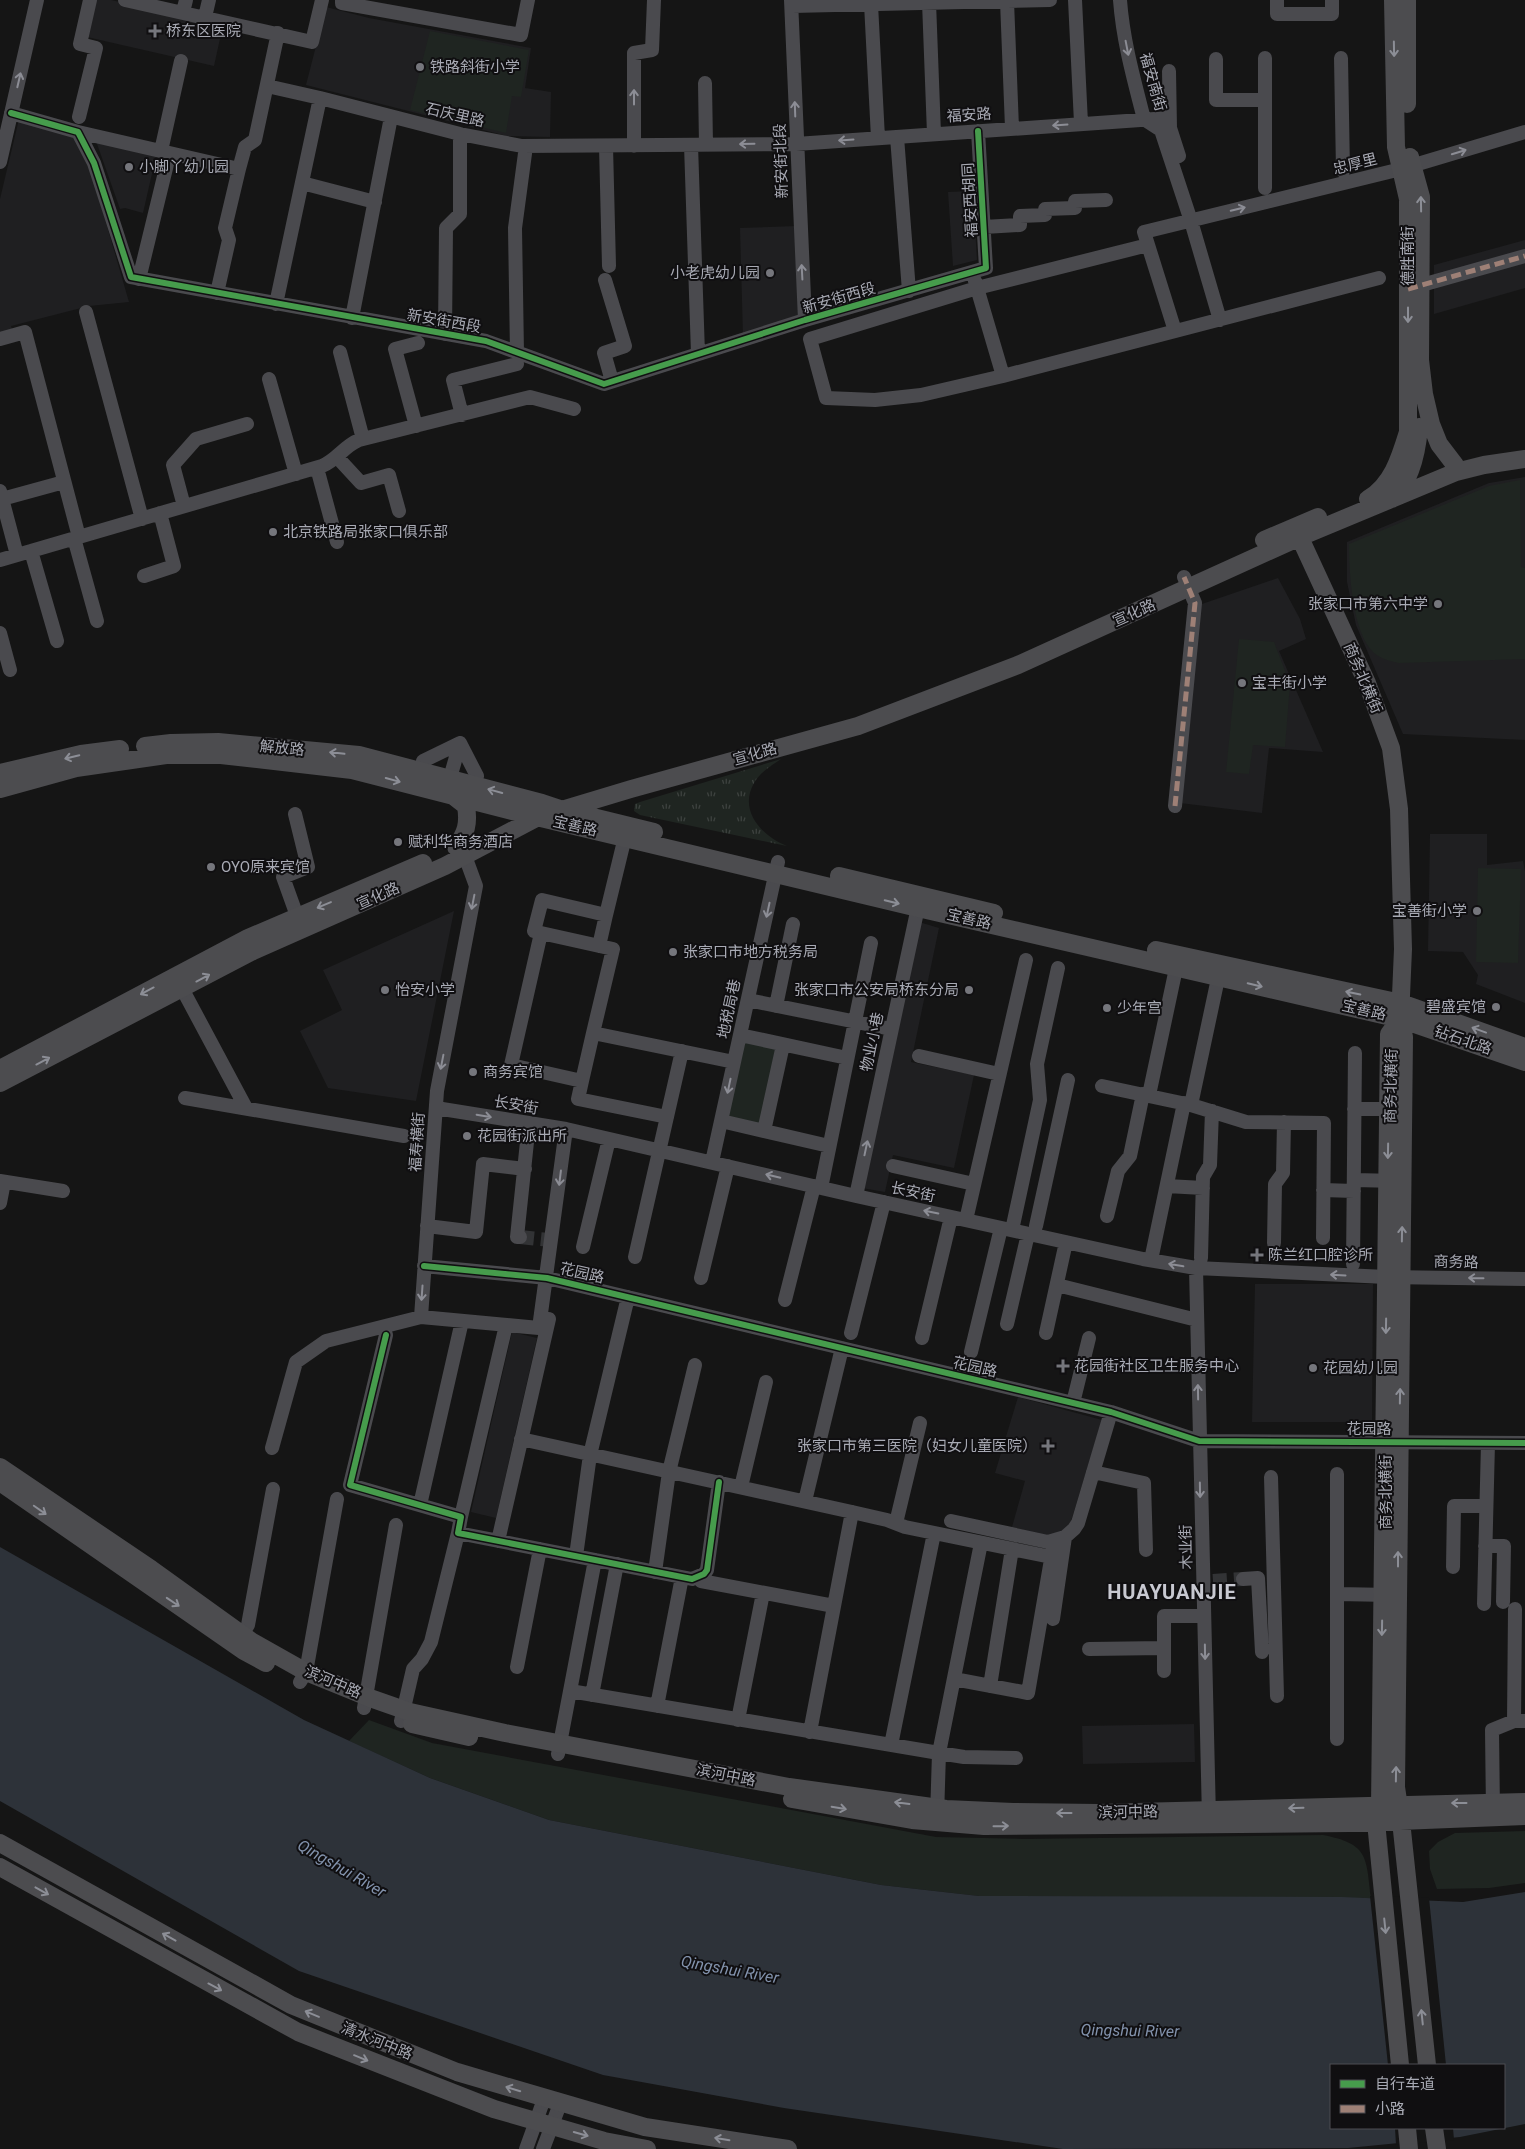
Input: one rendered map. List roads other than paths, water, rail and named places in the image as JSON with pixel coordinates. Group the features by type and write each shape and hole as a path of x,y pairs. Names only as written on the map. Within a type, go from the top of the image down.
{"main road":[{"name":"德胜南街","path":"1393,0 1396,147 1407,168"},
{"name":"德胜南街","path":"1406,0 1408,199 1420,360 1424,394 1431,424 1439,444 1455,468"},
{"name":"德胜南街","path":"1368,499 1386,486 1402,453 1408,432 1414,287"},
{"name":"德胜南街","path":"1392,500 1404,486 1418,438 1421,416 1420,360"},
{"name":"宣化路","path":"0,1084 179,982 248,938 280,932 460,851 540,810 855,715 1016,655 1186,582 1368,499 1455,468 1525,450"},
{"name":"宣化路","path":"1297,532 1392,500 1455,468 1525,459"},
{"name":"商务北横街","path":"1297,532 1367,683 1391,748 1399,809 1403,949 1401,1011 1404,1036 1396,1109 1388,1813 1380,1877 1400,2064"},
{"name":"宣化路","path":"540,810 560,810 858,726 1018,665 1186,582"},
{"name":"解放路","path":"0,773 94,752 171,743 218,742 359,755 520,813 540,810"},
{"name":"解放路","path":"0,789 76,768 105,763 166,755 221,755 352,770 451,787 540,810"},
{"path":"451,787 466,806 468,816 468,828 460,851"},
{"path":"627,832 618,816 616,805 620,797 630,789"},
{"name":"宝善路","path":"540,810 919,902 1401,1011"},
{"name":"宝善路","path":"560,810 627,832"},
{"name":"宣化路","path":"280,932 298,916 460,851 520,813"},
{"name":"宣化路","path":"0,1069 179,982"},
{"name":"钻石北路","path":"1401,1011 1525,1047"},
{"name":"钻石北路","path":"1401,1011 1525,1062"},
{"name":"滨河中路","path":"0,1467 151,1569 239,1639"},
{"name":"滨河中路","path":"0,1482 239,1639 303,1677 403,1716 558,1749 789,1787 937,1815 1023,1812 1209,1817 1493,1810 1525,1816"},
{"name":"滨河中路","path":"1493,1810 1525,1802"},
{"name":"商务北横街","path":"1388,1813 1406,1874 1427,2064"},
{"name":"清水河中路","path":"0,1843 292,2005 457,2072 645,2127 788,2149"},
{"name":"清水河中路","path":"0,1867 298,2032 494,2109 604,2141 648,2149"},
{"path":"1407,2129 1409,2149"},
{"path":"1434,2129 1436,2149"}],"street":[{"path":"0,162 37,0"},
{"path":"79,117 96,48 80,44 90,0"},
{"path":"205,17 209,0"},
{"path":"132,1 178,6 205,17 312,42 322,0"},
{"path":"342,0 342,3 521,36 528,0"},
{"path":"634,146 634,53 652,50 654,0"},
{"path":"792,3 871,4 1050,0"},
{"path":"1075,0 1080,124"},
{"name":"福安南街","path":"1120,0 1121,21 1144,119 1161,130 1193,214"},
{"path":"1277,0 1277,14 1332,14 1332,0"},
{"path":"1007,1 1012,128"},
{"path":"928,2 934,134"},
{"name":"新安街北段","path":"792,3 796,144 805,320"},
{"path":"871,4 878,138"},
{"path":"216,293 229,240 225,228 239,169 245,147 255,140 278,33"},
{"path":"1265,58 1265,188"},
{"path":"1341,58 1342,171"},
{"path":"1216,59 1216,100 1265,100"},
{"path":"78,132 94,163 131,278 139,279 181,61"},
{"path":"1169,71 1170,128 1220,320"},
{"path":"704,83 706,145"},
{"name":"石庆里路","path":"267,86 460,134 526,146 796,144"},
{"path":"276,304 320,98"},
{"path":"11,113 164,156 239,169"},
{"path":"352,318 391,117"},
{"name":"福安路","path":"796,144 1169,118"},
{"name":"福安西胡同","path":"978,131 984,227 977,288 1003,376"},
{"name":"忠厚里","path":"1148,244 1144,232 1193,214 1407,168 1525,132"},
{"path":"446,334 446,228 460,214 460,134"},
{"path":"897,136 909,291"},
{"path":"691,145 698,354"},
{"path":"462,415 453,380 517,358 515,228 526,146"},
{"path":"606,146 609,266"},
{"path":"302,183 375,202"},
{"path":"984,227 1020,225 1020,216 1045,215 1045,209 1075,208 1074,201 1106,200"},
{"path":"1175,331 1148,244 977,288 810,339 826,398 875,400 921,395 1003,376 1378,278"},
{"path":"1414,287 1525,256"},
{"name":"新安街西段","path":"139,279 486,341 517,358 604,384 805,320 980,270"},
{"path":"605,280 624,346 604,353 612,381"},
{"path":"86,312 142,518"},
{"path":"0,339 25,332 64,482 96,622"},
{"path":"416,426 395,349 418,343"},
{"path":"340,352 363,439"},
{"path":"269,379 296,474"},
{"path":"0,560 317,468 328,464 345,447 363,439 530,397 574,409"},
{"path":"184,506 172,465 196,439 247,424"},
{"path":"337,457 360,483 389,475 399,511"},
{"path":"317,468 337,542"},
{"path":"17,555 1,495 64,482"},
{"path":"144,576 174,566 160,513"},
{"path":"31,551 57,641"},
{"path":"1175,806 1194,625 1195,603 1186,582"},
{"path":"0,633 10,670"},
{"path":"423,761 460,743"},
{"path":"460,743 477,776"},
{"path":"451,787 460,743"},
{"path":"295,814 308,867 283,877 298,916"},
{"path":"599,946 627,832"},
{"name":"福寿横街","path":"421,1317 437,1091 476,886 460,851"},
{"name":"地税局巷","path":"712,1162 777,868"},
{"path":"606,916 542,900 534,931 613,949 578,1099 667,1117"},
{"name":"物业小巷","path":"856,1196 919,902"},
{"path":"776,1006 793,924"},
{"path":"541,933 510,1065 582,1081"},
{"path":"785,1300 829,1146 871,943"},
{"path":"966,1220 1026,960"},
{"path":"1107,1216 1118,1171 1130,1156 1177,961"},
{"path":"971,1352 1028,1157 1040,1100 1037,1064 1058,968"},
{"path":"1151,1260 1167,1186 1220,970"},
{"path":"179,982 246,1108"},
{"path":"748,1000 891,1029"},
{"path":"594,1033 734,1062"},
{"path":"740,1035 847,1058"},
{"path":"764,1131 783,1044"},
{"path":"636,1257 682,1051"},
{"path":"1353,1264 1355,1053"},
{"path":"919,1056 999,1074"},
{"path":"1007,1324 1050,1162 1068,1080"},
{"path":"1102,1086 1188,1104 1246,1122 1324,1122 1323,1238"},
{"path":"185,1098 404,1136"},
{"name":"长安街","path":"436,1108 529,1123 609,1139 1006,1229 1032,1230 1066,1242 1151,1260 1394,1277"},
{"path":"1354,1109 1396,1109"},
{"name":"木业街","path":"1209,1817 1204,1616 1208,1581 1199,1441 1197,1320 1203,1177 1210,1165 1212,1111"},
{"path":"721,1122 829,1146"},
{"path":"1274,1243 1275,1184 1283,1173 1284,1122"},
{"path":"520,1237 518,1237 529,1123"},
{"path":"272,1448 296,1362 326,1341 421,1317 539,1328 566,1130"},
{"path":"583,1247 609,1139"},
{"path":"1028,1157 1050,1162"},
{"path":"427,1226 476,1232 483,1164 525,1169"},
{"path":"701,1278 728,1166"},
{"path":"892,1166 974,1184"},
{"path":"1323,1190 1395,1181"},
{"path":"0,1203 2,1182 63,1191"},
{"path":"1167,1186 1203,1188"},
{"path":"851,1334 884,1202"},
{"path":"922,1338 951,1217"},
{"path":"1046,1333 1066,1242"},
{"name":"花园路","path":"424,1266 547,1278 1110,1412 1199,1441 1525,1443"},
{"name":"商务路","path":"1394,1277 1525,1279"},
{"path":"1057,1285 1197,1320"},
{"path":"576,1556 590,1455 628,1297"},
{"path":"498,1541 549,1316"},
{"path":"420,1505 462,1321"},
{"path":"403,1716 414,1669 431,1642 506,1325"},
{"path":"386,1335 350,1485 461,1516"},
{"path":"1073,1403 1089,1338"},
{"path":"805,1501 842,1348"},
{"path":"655,1572 669,1472 695,1365"},
{"path":"741,1487 766,1382"},
{"path":"954,1679 1028,1693 1051,1557 1059,1540 1074,1529 1078,1523 1110,1412"},
{"path":"896,1523 920,1424"},
{"path":"521,1439 1051,1557"},
{"path":"1484,1604 1488,1443"},
{"path":"1093,1472 1144,1483 1146,1550"},
{"path":"1337,1474 1337,1739"},
{"path":"1272,1477 1278,1696"},
{"path":"458,1532 655,1572 682,1577 698,1577 707,1570 709,1563 719,1482"},
{"path":"239,1639 248,1625 273,1488"},
{"path":"303,1677 337,1499"},
{"path":"1453,1567 1454,1506 1486,1506"},
{"path":"810,1732 852,1512"},
{"path":"951,1521 1059,1540"},
{"path":"365,1702 396,1524"},
{"path":"890,1745 934,1532"},
{"path":"1053,1619 1059,1540"},
{"path":"937,1815 939,1753 981,1542"},
{"path":"1485,1546 1504,1546 1503,1602"},
{"path":"517,1667 540,1549"},
{"path":"990,1686 1012,1549"},
{"path":"558,1749 595,1560"},
{"path":"592,1695 617,1564"},
{"path":"657,1706 682,1577"},
{"path":"698,1577 701,1581 834,1606"},
{"path":"1243,1579 1274,1577"},
{"path":"1258,1578 1262,1652"},
{"path":"738,1720 763,1593"},
{"path":"1337,1594 1390,1595"},
{"path":"1493,1810 1492,1730 1520,1721 1515,1609"},
{"path":"1164,1671 1164,1616 1204,1616"},
{"path":"1089,1649 1164,1648"},
{"path":"570,1691 964,1757 1016,1758"},
{"path":"526,2149 544,2124 552,2101"},
{"path":"543,2149 544,2124"}],"water":[{"name":"Qingshui River","path":"0,1547 304,1720 430,1778 549,1820 881,1885 979,1896 1342,1897 1463,1902 1525,1892 1525,2124 1505,2128 1505,2064 1330,2064 1330,2129 1500,2129 1460,2137 1348,2148 1063,2149 784,2108 603,2075 299,1971 0,1801"}],"tunnel":[{"path":"520,1237 549,1240"},
{"path":"1213,1581 1243,1579"}],"place":[{"name":"桥东区医院","path":"155,31"},
{"name":"铁路斜街小学","path":"420,67"},
{"name":"小脚丫幼儿园","path":"129,167"},
{"name":"小老虎幼儿园","path":"770,273"},
{"name":"北京铁路局张家口俱乐部","path":"273,532"},
{"name":"张家口市第六中学","path":"1438,604"},
{"name":"宝丰街小学","path":"1242,683"},
{"name":"赋利华商务酒店","path":"398,842"},
{"name":"OYO原来宾馆","path":"211,867"},
{"name":"宝善街小学","path":"1477,911"},
{"name":"张家口市地方税务局","path":"673,952"},
{"name":"怡安小学","path":"385,990"},
{"name":"张家口市公安局桥东分局","path":"969,990"},
{"name":"碧盛宾馆","path":"1496,1007"},
{"name":"少年宫","path":"1107,1008"},
{"name":"商务宾馆","path":"473,1072"},
{"name":"花园街派出所","path":"467,1136"},
{"name":"陈兰红口腔诊所","path":"1257,1255"},
{"name":"花园街社区卫生服务中心","path":"1063,1366"},
{"name":"花园幼儿园","path":"1313,1368"},
{"name":"张家口市第三医院（妇女儿童医院）","path":"1048,1446"}],"district":[{"name":"HUAYUANJIE","path":"1172,1592"}]}
